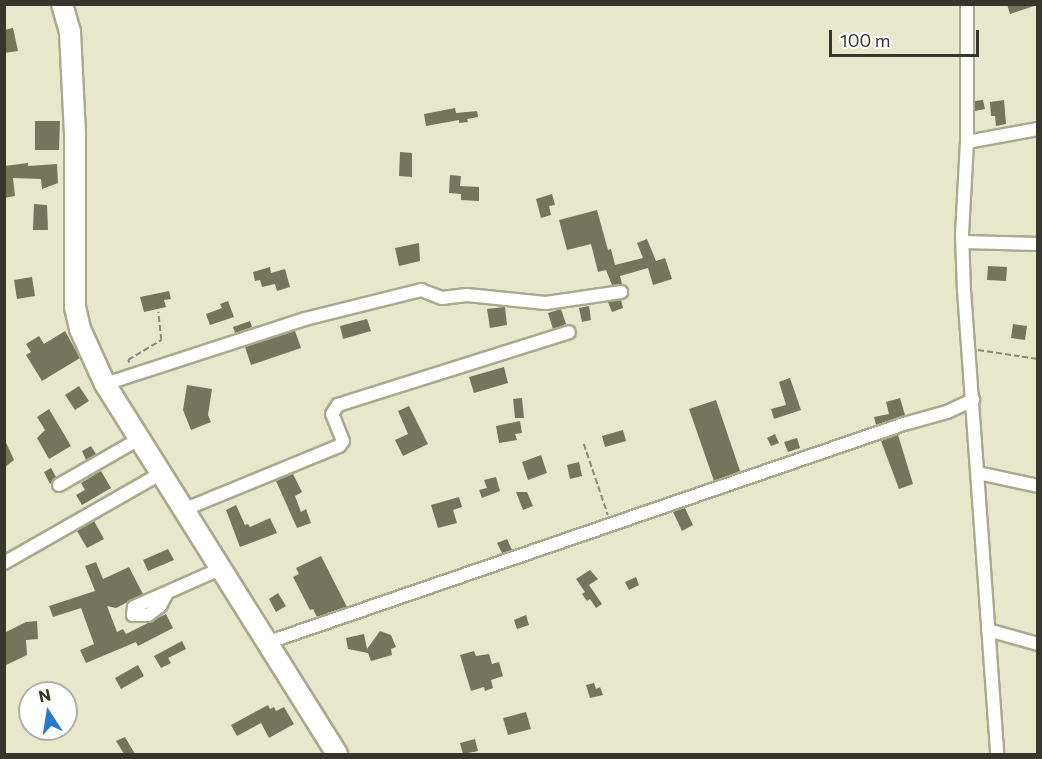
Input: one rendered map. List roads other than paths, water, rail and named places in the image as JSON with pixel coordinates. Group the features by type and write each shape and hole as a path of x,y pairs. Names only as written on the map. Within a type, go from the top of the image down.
{"main road":[{"path":"62,4 70,32 75,125 75,307 80,329 105,384 337,754"}],"street":[{"path":"967,4 968,142 963,242 997,754"},
{"path":"968,142 1038,129"},
{"path":"963,242 1038,244"},
{"path":"105,384 305,319 421,290 442,298 467,295 546,303 621,292"},
{"path":"183,510 339,446 343,441 332,414 338,405 569,332"},
{"path":"266,644 904,424 947,412 973,400"},
{"path":"58,485 139,439"},
{"path":"978,473 1038,486"},
{"path":"4,563 160,474"},
{"path":"167,593 220,569"},
{"path":"988,630 1038,644"}]}
